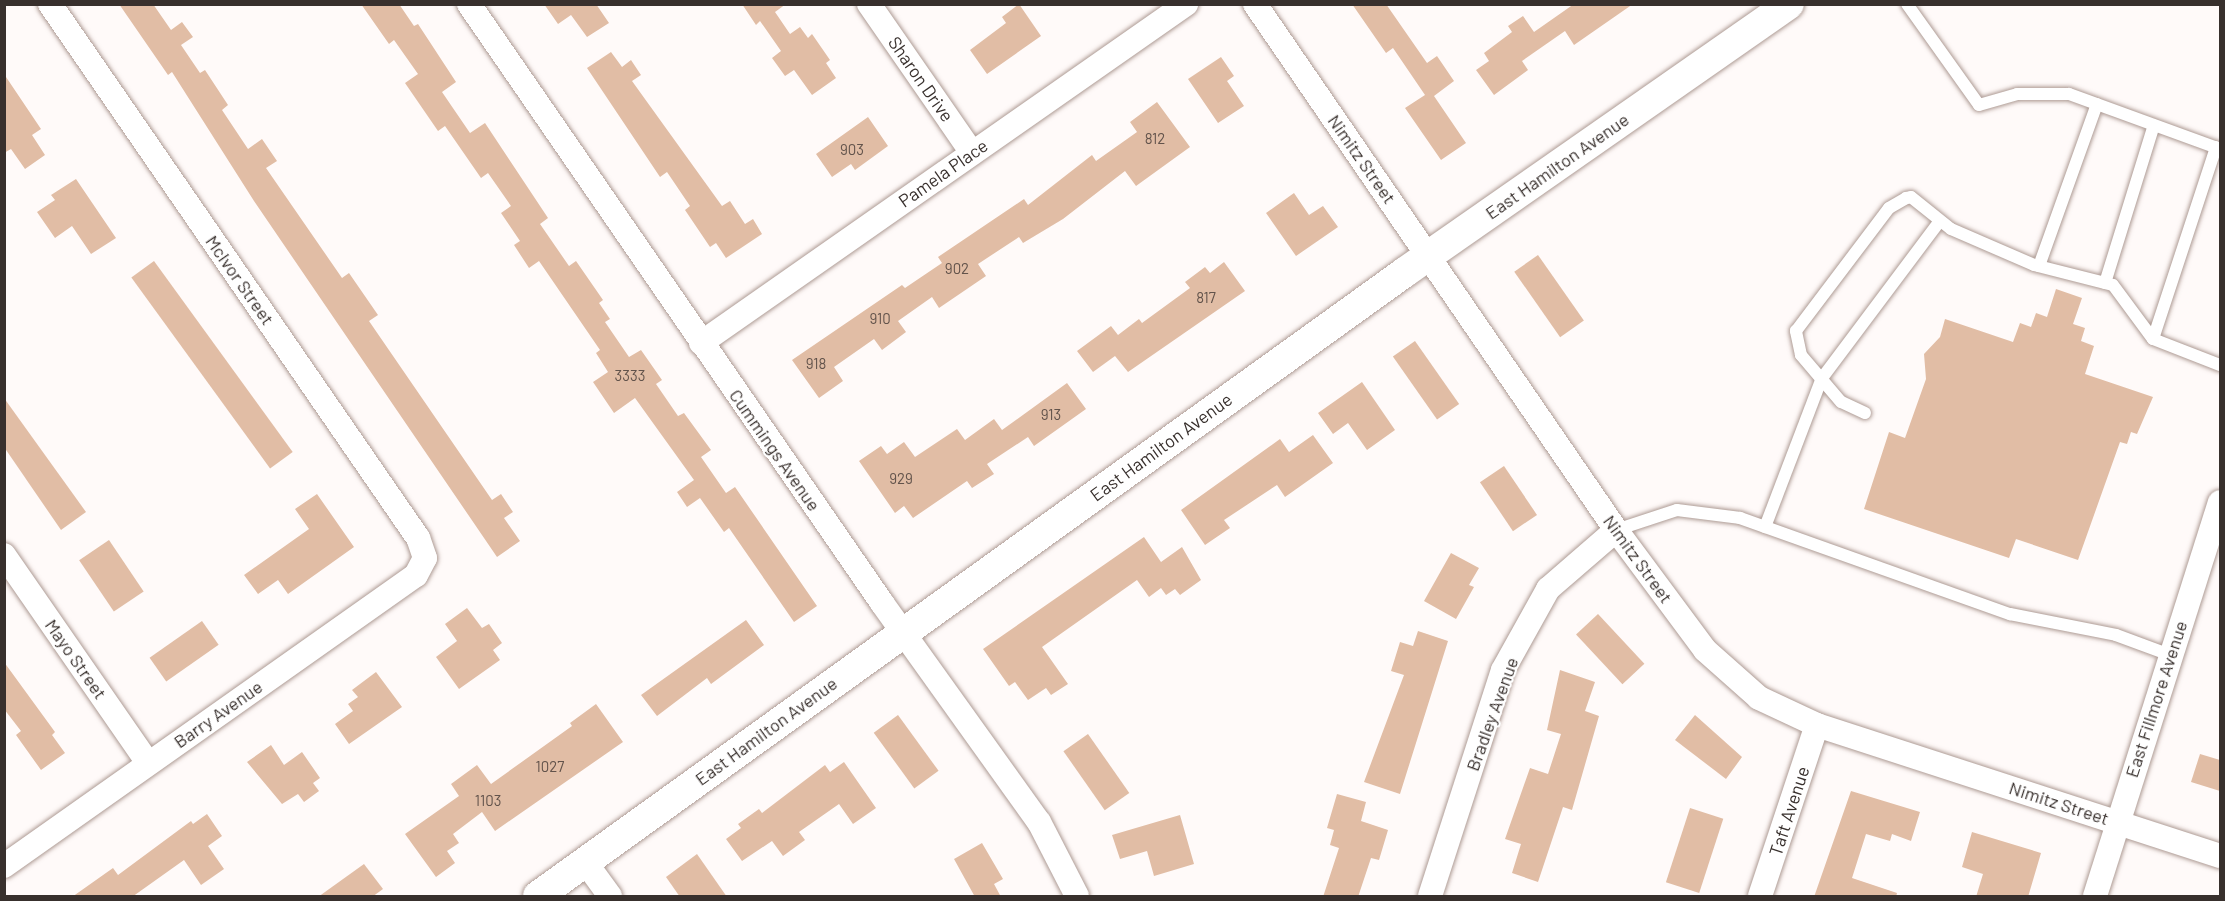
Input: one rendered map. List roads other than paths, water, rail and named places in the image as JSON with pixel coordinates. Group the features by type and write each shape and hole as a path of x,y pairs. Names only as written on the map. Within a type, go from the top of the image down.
{"street":[{"name":"McIvor Street","path":"50,4 418,538 425,558"},
{"name":"Cummings Avenue","path":"469,4 902,632 1039,822 1077,897"},
{"name":"Sharon Drive","path":"869,4 972,153"},
{"name":"Pamela Place","path":"701,343 1186,4"},
{"name":"Nimitz Street","path":"1255,4 1617,530 1705,651 1759,698 1817,725 2220,856"},
{"name":"East Hamilton Avenue","path":"538,897 902,632 1429,255 1789,4"},
{"name":"East Fillmore Avenue","path":"2095,897 2116,822 2220,502"},
{"name":"Bradley Avenue","path":"1430,897 1503,670 1548,589 1617,530"},
{"name":"Mayo Street","path":"4,555 148,763"},
{"name":"Barry Avenue","path":"4,866 416,575 425,558"},
{"name":"Taft Avenue","path":"1760,897 1817,725"},
{"path":"586,863 610,897"}],"lane":[{"path":"1907,4 1979,105 2017,94 2070,94 2218,148 2154,339"},
{"path":"2039,266 2097,104"},
{"path":"2105,283 2154,125"},
{"path":"1865,413 1841,402 1801,355 1795,342 1796,332 1888,208 1911,197 1951,230 2039,266 2113,285 2154,339 2220,365"},
{"path":"1765,527 1822,378 1940,221"},
{"path":"1617,530 1677,510 1740,518 2010,614 2116,635 2170,655"}]}
